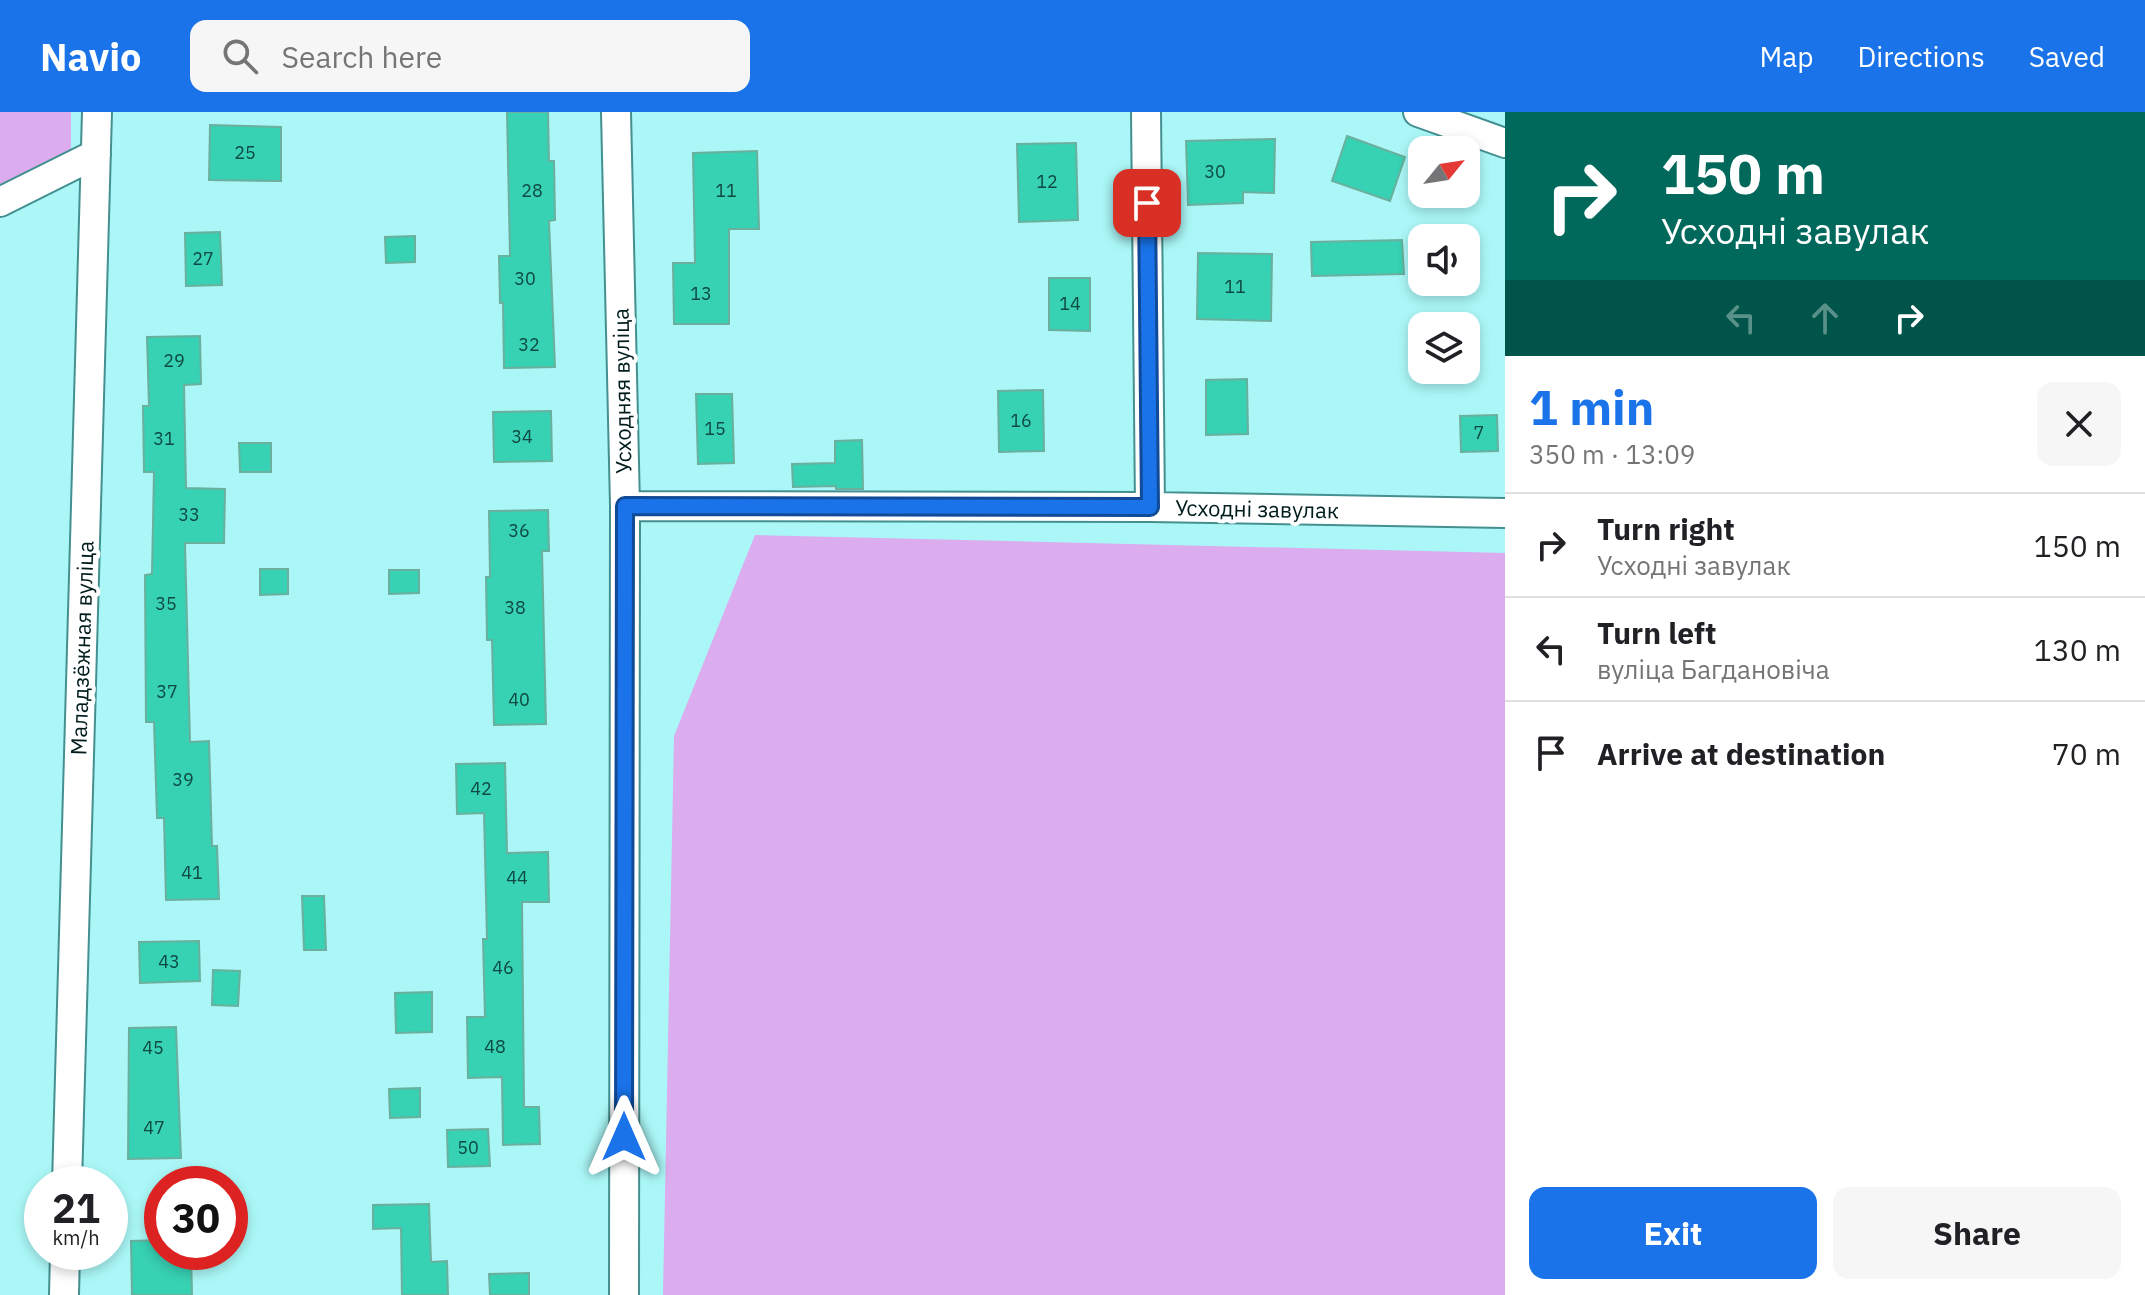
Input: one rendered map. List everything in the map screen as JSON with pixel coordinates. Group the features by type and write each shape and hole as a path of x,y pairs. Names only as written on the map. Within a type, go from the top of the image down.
{"street":[{"name":"Маладзёжная вуліца","path":"68,1166 97,112"},
{"name":"Усходняя вуліца","path":"616,112 625,506 624,1295"},
{"path":"1146,112 1150,507"},
{"path":"1418,112 1505,143"},
{"path":"0,202 96,154"},
{"name":"Усходні завулак","path":"625,506 1150,507 1505,513"},
{"path":"64,1295 65,1270"}],"shaded area":[{"path":"0,112 71,112 71,150 0,187"},
{"path":"755,535 1505,553 1505,1295 663,1295 674,736"}],"building":[{"path":"507,112 548,112 549,161 554,161 555,220 549,221 555,367 504,368 499,256 510,256"},
{"path":"210,125 281,127 281,181 209,180"},
{"path":"1347,136 1405,157 1390,201 1332,181"},
{"path":"1275,139 1274,193 1243,192 1243,203 1188,205 1186,141"},
{"path":"1076,143 1078,220 1019,222 1017,144"},
{"path":"757,151 759,229 729,229 729,324 674,324 673,263 695,263 693,153"},
{"path":"220,232 222,285 186,286 185,233"},
{"path":"415,236 415,262 386,263 385,237"},
{"path":"1402,240 1404,274 1312,276 1311,242"},
{"path":"1198,253 1272,254 1271,321 1197,319"},
{"path":"1049,278 1090,278 1090,331 1049,330"},
{"path":"200,336 201,384 184,385 186,488 225,489 224,543 185,543 190,742 209,741 212,846 217,846 219,899 166,900 164,818 157,818 154,722 146,722 145,575 152,574 154,472 144,472 143,406 149,406 147,337"},
{"path":"1247,379 1248,434 1206,435 1206,380"},
{"path":"1043,390 1044,451 999,452 998,391"},
{"path":"696,394 732,394 734,463 698,464"},
{"path":"551,411 552,461 494,462 493,412"},
{"path":"1497,415 1498,451 1461,452 1460,416"},
{"path":"862,440 863,489 793,487 792,464 835,463 835,441"},
{"path":"239,443 271,443 271,472 240,472"},
{"path":"548,510 549,551 542,551 546,724 494,725 492,640 487,640 489,511"},
{"path":"260,569 288,569 288,594 260,595"},
{"path":"389,570 419,570 419,593 389,594"},
{"path":"505,763 507,853 548,852 549,902 522,902 524,1107 539,1107 540,1144 503,1145 502,1077 468,1078 467,1017 485,1017 484,813 457,814 456,764"},
{"path":"302,896 324,896 326,950 304,950"},
{"path":"199,941 200,981 140,983 139,942"},
{"path":"213,970 240,971 238,1006 212,1005"},
{"path":"432,992 432,1032 396,1033 395,993"},
{"path":"176,1027 181,1158 128,1159 129,1028"},
{"path":"420,1088 420,1117 390,1118 389,1089"},
{"path":"488,1129 490,1166 448,1167 447,1130"},
{"path":"429,1204 431,1262 447,1261 448,1295 402,1295 401,1228 373,1229 373,1205"},
{"path":"131,1241 144,1241 144,1270 191,1270 192,1295 132,1295"},
{"path":"529,1273 529,1295 490,1295 489,1274"}],"route":[{"path":"624,1137 625,506 1150,507 1147,203"}]}
